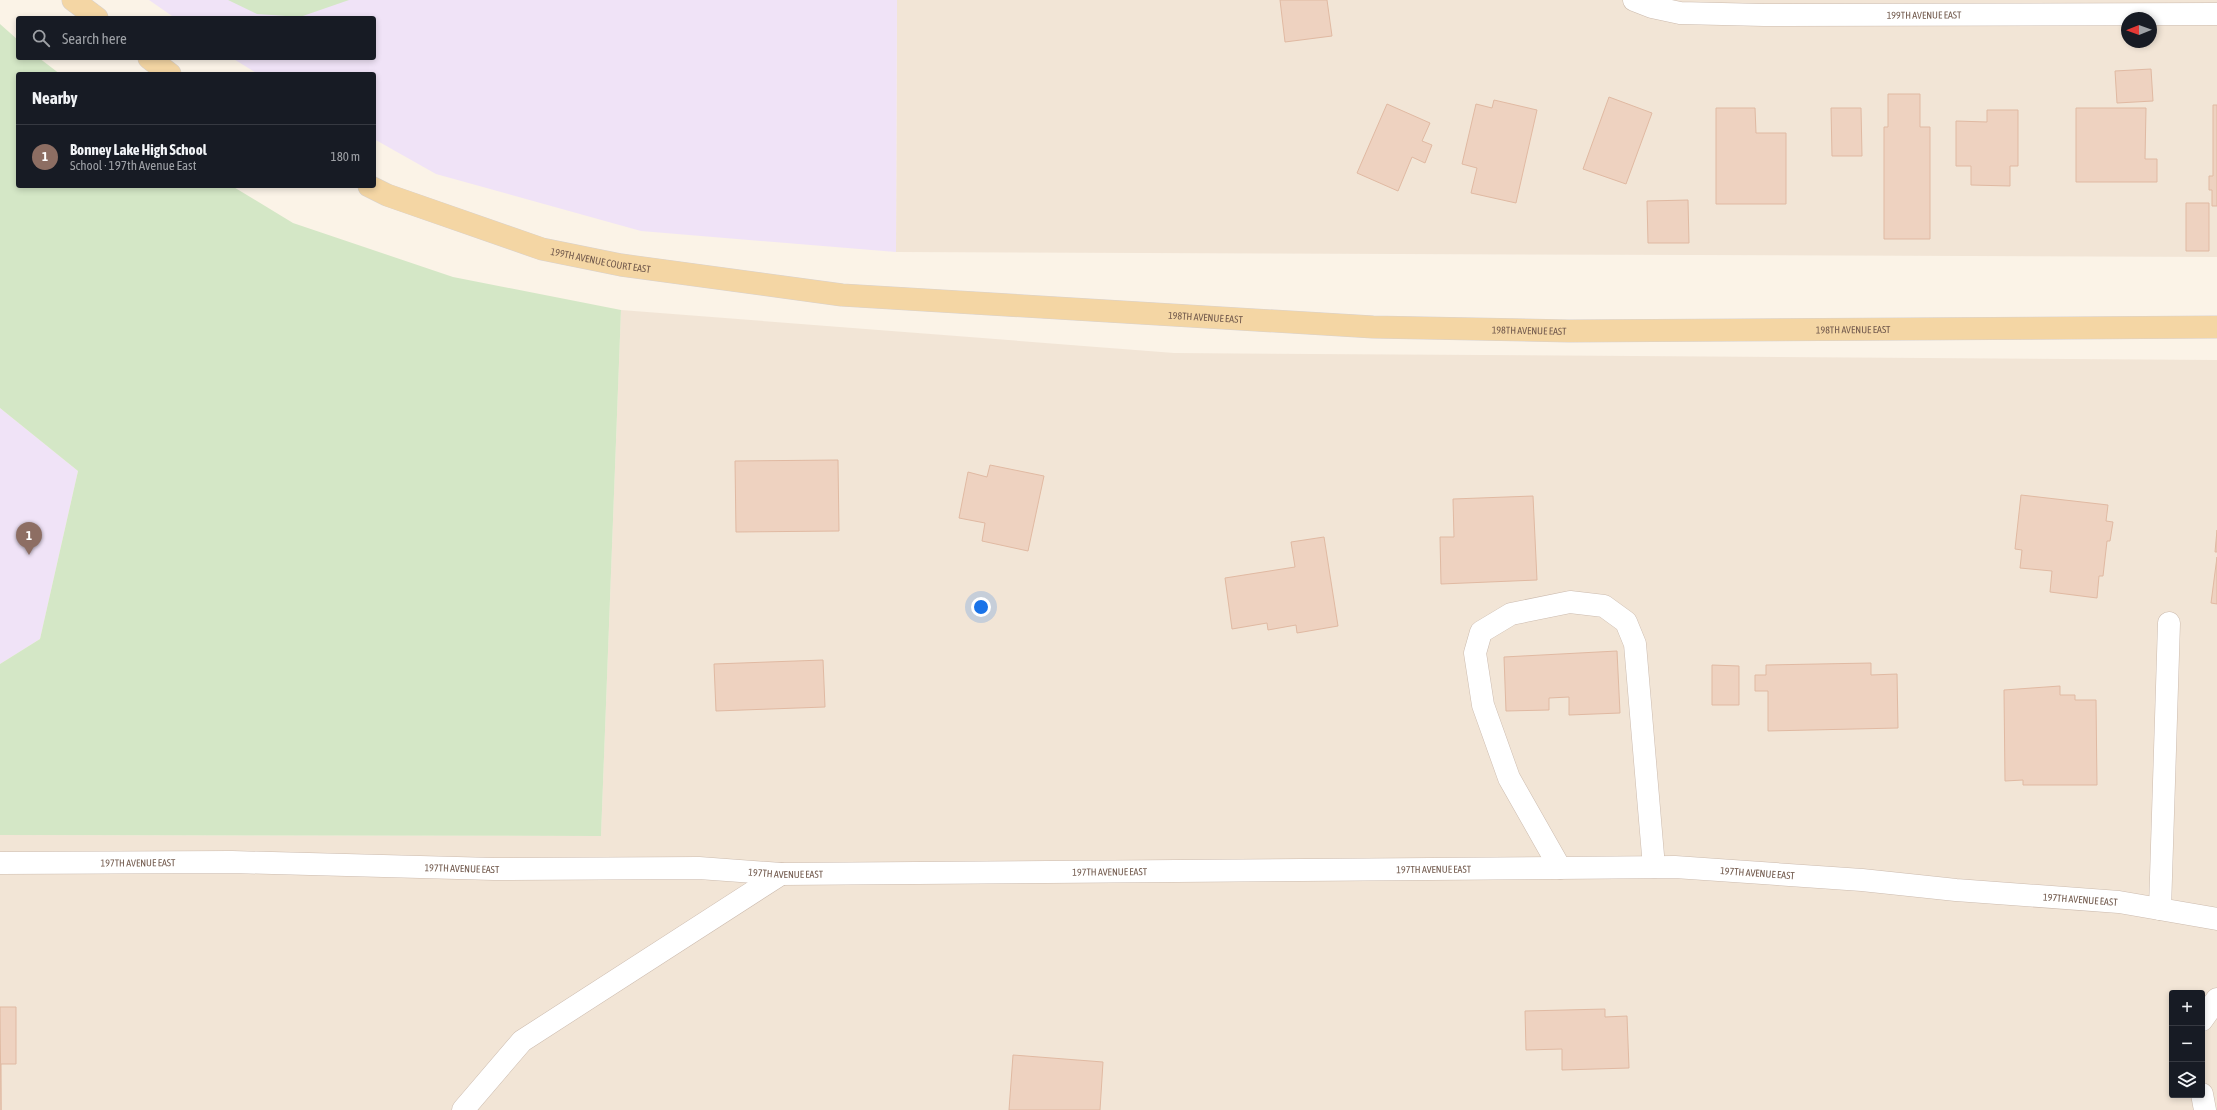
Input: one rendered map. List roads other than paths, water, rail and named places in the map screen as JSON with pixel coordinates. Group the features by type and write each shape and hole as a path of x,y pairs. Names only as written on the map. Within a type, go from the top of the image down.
{"main road":[{"path":"74,0 94,16"},
{"path":"152,60 167,72"},
{"name":"199TH AVENUE COURT EAST","path":"373,188 387,195 542,249 621,265 842,294"},
{"name":"198TH AVENUE EAST","path":"842,294 1374,328 1569,331 2217,327"}],"street":[{"name":"199TH AVENUE EAST","path":"1634,0 1652,7 1680,13 2047,7 2217,14"},
{"path":"1560,868 1509,778 1483,705 1475,653 1481,632 1510,614 1570,602 1604,606 1626,622 1635,644 1654,867"},
{"path":"2160,909 2169,623"},
{"name":"197TH AVENUE EAST","path":"0,863 232,862 494,869 699,868 781,874 1654,867 1862,880 1956,890 2119,902 2217,920"},
{"path":"463,1110 522,1041 781,874"},
{"path":"2205,1016 2217,999"},
{"path":"2203,1098 2205,1110"}],"place":[{"name":"Bonney Lake High School","path":"29,555"}]}
